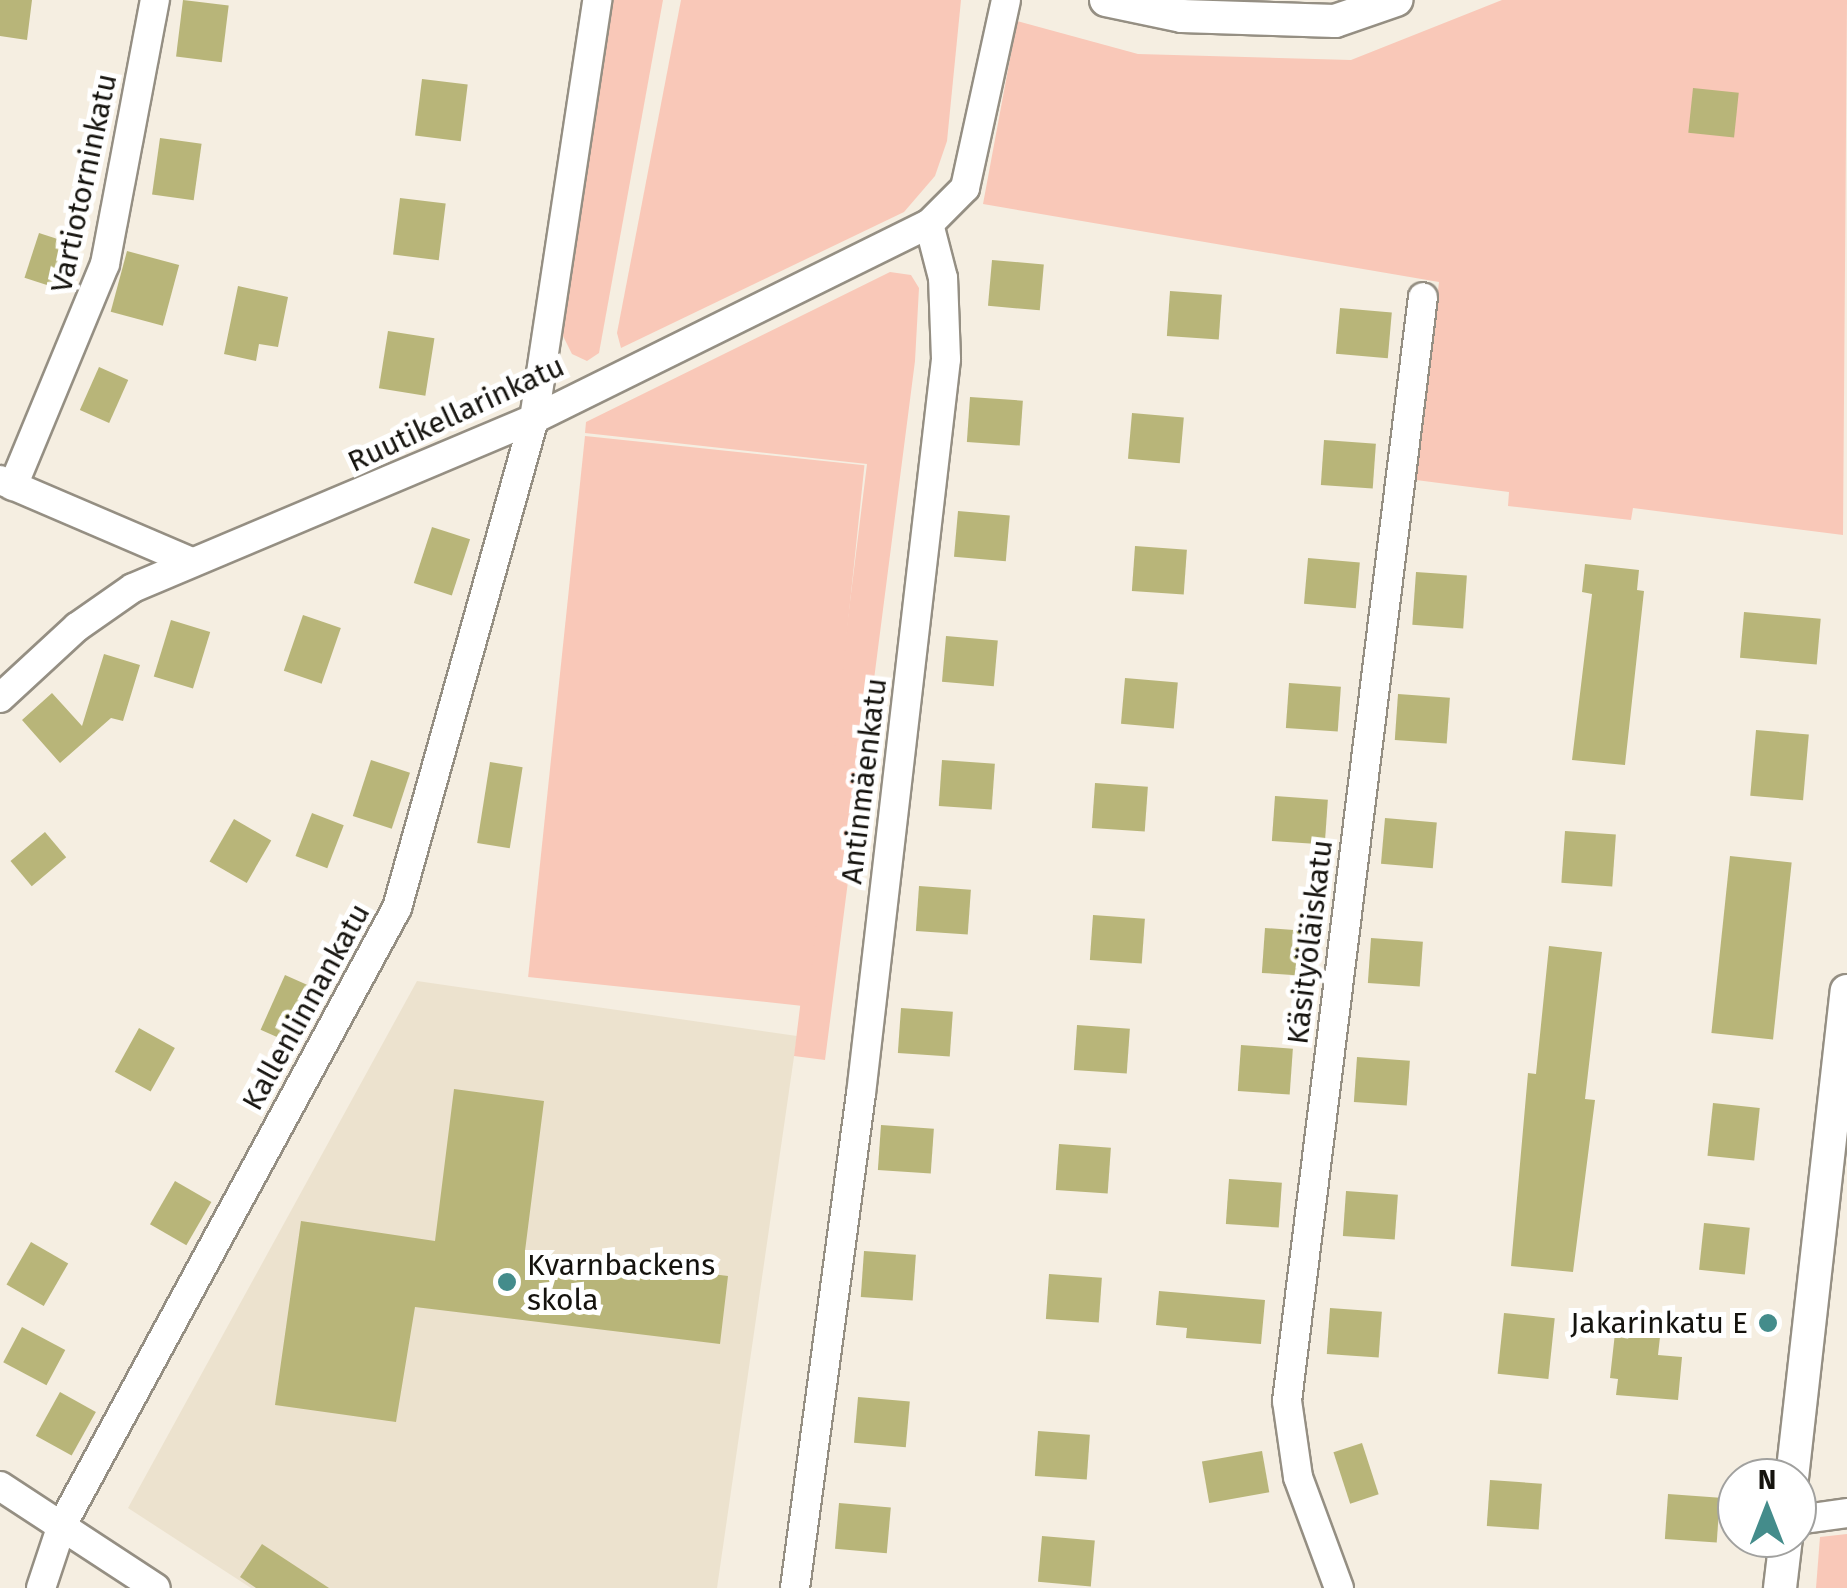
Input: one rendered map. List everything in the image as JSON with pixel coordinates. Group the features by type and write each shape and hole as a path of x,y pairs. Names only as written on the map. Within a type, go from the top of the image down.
{"street":[{"name":"Vartiotorninkatu","path":"7,483 105,264 155,0"},
{"name":"Kallenlinnankatu","path":"41,1588 62,1525 397,908 534,419 597,0"},
{"path":"929,224 964,188 1006,0"},
{"path":"1106,0 1182,16 1335,21 1396,0"},
{"name":"Ruutikellarinkatu","path":"189,560 292,525 534,419 929,224"},
{"name":"Antinmäenkatu","path":"794,1588 861,1094 946,359 943,278 929,224"},
{"name":"Käsityöläiskatu","path":"1339,1588 1298,1477 1287,1401 1423,297"},
{"path":"7,483 189,560"},
{"path":"0,698 76,627 132,588 189,560"},
{"path":"1794,1458 1847,990"},
{"path":"0,1486 156,1588"},
{"path":"1817,1517 1847,1513"},
{"path":"1780,1588 1784,1558"}],"shaded area":[{"path":"611,0 663,0 599,353 587,361 572,354 562,334"},
{"path":"681,0 961,0 947,141 935,176 904,212 621,348 617,333"},
{"path":"1502,0 1847,0 1843,535 1633,508 1631,520 1508,506 1509,492 1416,480 1439,282 983,204 1017,21 1138,54 1351,60"},
{"path":"890,272 911,275 919,288 915,361 825,1060 794,1056 867,464 585,433 586,422"},
{"path":"585,436 864,465 808,1006 528,977"},
{"name":"Kvarnbackens skola","path":"417,981 797,1036 717,1588 251,1588 128,1508"},
{"path":"1847,1534 1847,1588 1816,1588 1820,1537"}],"building":[{"path":"0,0 32,0 27,40 0,36"},
{"path":"183,0 229,6 222,62 176,57"},
{"path":"422,79 468,85 461,141 415,136"},
{"path":"1693,88 1739,93 1734,138 1688,133"},
{"path":"160,138 202,144 194,200 152,194"},
{"path":"400,198 446,204 439,260 393,255"},
{"path":"39,233 80,246 65,291 24,278"},
{"path":"127,251 179,265 163,326 111,312"},
{"path":"992,260 1044,265 1040,310 988,306"},
{"path":"238,286 288,297 278,347 259,344 256,361 224,354"},
{"path":"1170,291 1222,295 1219,340 1167,336"},
{"path":"1340,308 1392,313 1388,358 1336,354"},
{"path":"388,331 434,338 425,396 379,388"},
{"path":"99,367 128,380 109,423 80,410"},
{"path":"970,397 1023,401 1020,446 967,442"},
{"path":"1132,413 1184,418 1180,463 1128,459"},
{"path":"1324,440 1376,444 1373,489 1321,485"},
{"path":"958,511 1010,516 1006,561 954,557"},
{"path":"432,527 470,539 452,595 414,583"},
{"path":"1135,546 1187,550 1184,595 1132,591"},
{"path":"1308,558 1360,563 1356,608 1304,604"},
{"path":"1585,564 1639,570 1637,590 1644,591 1625,765 1572,760 1592,594 1582,592"},
{"path":"1416,572 1467,576 1463,628 1412,625"},
{"path":"1744,612 1821,619 1817,665 1740,658"},
{"path":"303,615 341,628 322,684 284,671"},
{"path":"171,620 210,632 193,688 154,676"},
{"path":"946,636 998,641 994,686 942,682"},
{"path":"104,654 140,665 123,721 111,718 60,763 22,720 52,693 82,726"},
{"path":"1125,678 1178,683 1174,728 1121,724"},
{"path":"1289,683 1341,687 1338,732 1286,728"},
{"path":"1398,694 1450,698 1447,744 1395,740"},
{"path":"1756,730 1809,735 1803,800 1750,796"},
{"path":"371,760 410,773 392,829 353,816"},
{"path":"942,760 995,764 992,810 939,806"},
{"path":"490,762 523,767 510,848 477,843"},
{"path":"1095,783 1148,787 1145,832 1092,828"},
{"path":"1275,796 1328,800 1325,845 1272,841"},
{"path":"312,813 344,825 327,868 296,856"},
{"path":"1385,818 1437,823 1433,868 1381,864"},
{"path":"234,819 271,840 247,883 210,861"},
{"path":"1565,831 1616,835 1612,886 1561,883"},
{"path":"45,832 66,857 32,886 11,861"},
{"path":"1730,856 1792,862 1773,1040 1711,1033"},
{"path":"919,886 971,890 968,935 916,931"},
{"path":"1093,915 1145,919 1142,964 1090,960"},
{"path":"1265,928 1318,932 1315,977 1262,973"},
{"path":"1371,938 1423,942 1420,987 1368,983"},
{"path":"1549,946 1602,952 1585,1099 1595,1100 1573,1272 1511,1266 1528,1073 1536,1074"},
{"path":"285,975 319,990 294,1045 261,1030"},
{"path":"901,1008 953,1012 950,1057 898,1053"},
{"path":"1077,1025 1130,1029 1127,1074 1074,1070"},
{"path":"139,1028 175,1048 151,1092 115,1072"},
{"path":"1241,1045 1293,1049 1290,1095 1238,1091"},
{"path":"1357,1057 1410,1061 1407,1106 1354,1102"},
{"path":"454,1089 544,1101 525,1251 728,1276 720,1344 415,1307 396,1422 275,1405 301,1221 435,1241"},
{"path":"1713,1103 1760,1108 1754,1161 1707,1156"},
{"path":"881,1125 934,1129 931,1174 878,1170"},
{"path":"1059,1144 1111,1148 1108,1194 1056,1190"},
{"path":"1229,1179 1282,1183 1279,1228 1226,1224"},
{"path":"175,1181 211,1202 186,1245 150,1224"},
{"path":"1346,1191 1398,1195 1395,1240 1343,1236"},
{"path":"1704,1223 1750,1228 1745,1275 1699,1270"},
{"path":"31,1242 68,1264 44,1306 6,1284"},
{"path":"864,1251 916,1255 913,1301 861,1297"},
{"path":"1049,1274 1102,1278 1099,1323 1046,1319"},
{"path":"1159,1291 1265,1300 1261,1344 1186,1338 1187,1328 1156,1325"},
{"path":"1330,1308 1382,1312 1379,1358 1327,1354"},
{"path":"1504,1313 1555,1318 1548,1379 1498,1374"},
{"path":"1616,1324 1661,1328 1658,1355 1682,1357 1678,1400 1616,1395 1618,1379 1610,1378"},
{"path":"22,1327 65,1350 46,1385 3,1362"},
{"path":"60,1392 96,1412 72,1456 36,1436"},
{"path":"858,1397 910,1402 906,1447 854,1443"},
{"path":"1038,1431 1090,1435 1087,1480 1035,1476"},
{"path":"1362,1443 1379,1494 1350,1504 1333,1452"},
{"path":"1262,1451 1269,1492 1209,1503 1202,1462"},
{"path":"1490,1480 1542,1484 1539,1530 1487,1526"},
{"path":"1668,1494 1717,1497 1717,1543 1665,1539"},
{"path":"839,1503 891,1508 887,1553 835,1549"},
{"path":"1042,1536 1095,1541 1091,1586 1038,1582"},
{"path":"262,1544 329,1588 256,1588 240,1577"}],"place":[{"name":"Kvarnbackens skola","path":"507,1282"},
{"name":"Jakarinkatu E","path":"1768,1323"}]}
